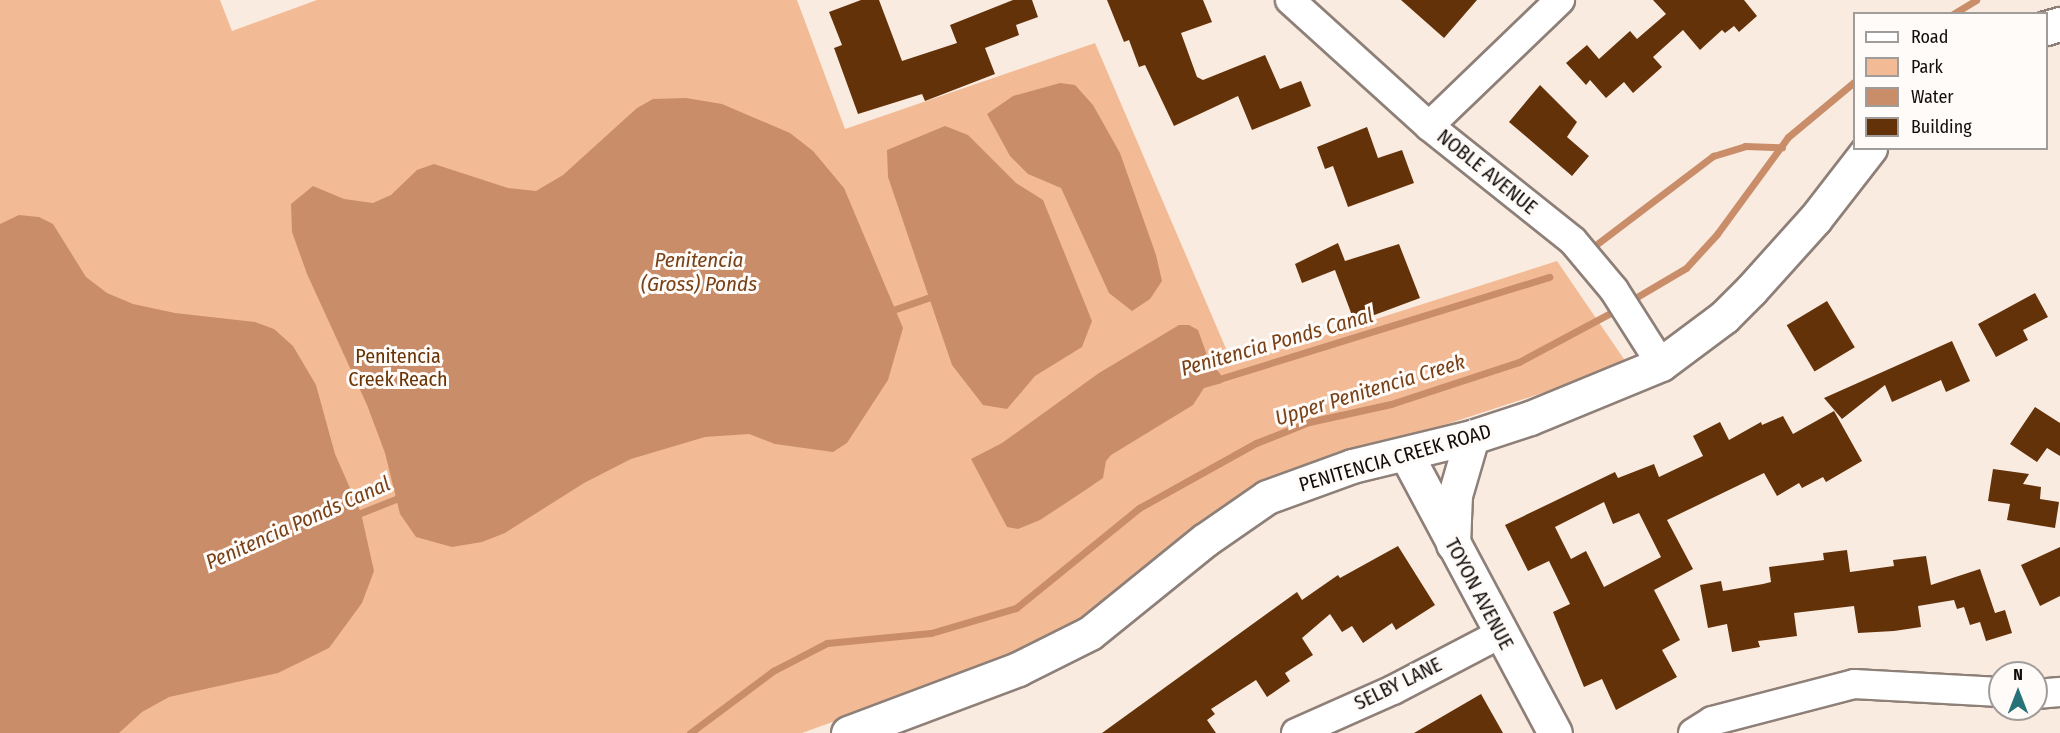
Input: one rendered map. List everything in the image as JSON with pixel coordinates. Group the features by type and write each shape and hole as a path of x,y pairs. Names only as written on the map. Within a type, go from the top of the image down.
{"street":[{"name":"NOBLE AVENUE","path":"1290,0 1429,126 1573,240 1614,290 1661,364"},
{"path":"1429,126 1560,0"},
{"name":"PENITENCIA CREEK ROAD","path":"848,733 1018,669 1090,633 1205,540 1267,497 1352,466 1472,437 1530,418 1661,364 1724,316 1751,290 1815,219 1868,150"},
{"path":"1453,548 1455,495 1472,437"},
{"name":"TOYON AVENUE","path":"1406,454 1453,548 1555,733"},
{"name":"SELBY LANE","path":"1296,733 1393,690 1500,634"},
{"path":"1693,733 1712,721 1854,684 1988,691"}],"green space":[{"name":"Penitencia Creek Reach","path":"0,0 220,0 232,31 317,0 797,0 845,129 1095,43 1233,365 1557,261 1628,365 1334,461 1075,625 1015,656 802,733 0,733"}],"water":[{"path":"1060,83 1075,85 1093,105 1120,153 1156,255 1162,281 1150,299 1132,311 1109,293 1061,188 1028,174 1010,156 987,114 1013,96"},
{"name":"Penitencia (Gross) Ponds","path":"686,98 722,104 790,133 813,151 844,188 903,328 888,380 847,443 833,452 775,444 749,434 705,437 631,459 584,483 505,533 482,542 452,547 416,537 400,514 385,453 367,405 307,274 292,232 291,204 313,186 344,199 373,203 391,195 417,170 434,164 508,188 536,191 563,175 637,108 653,99"},
{"path":"945,126 968,135 1016,183 1043,200 1092,321 1082,347 1035,376 1007,409 983,405 952,365 888,177 887,150"},
{"path":"19,215 39,217 53,224 86,277 107,293 133,304 175,313 255,322 274,329 293,346 316,385 335,454 361,513 374,571 362,603 329,648 278,673 169,697 142,712 119,733 0,733 0,224"},
{"path":"1179,325 1189,325 1198,330 1208,358 1224,379 1222,383 1204,388 1193,405 1111,455 1106,461 1103,478 1084,491 1040,520 1018,529 1007,527 971,459 1002,443 1099,373"}],"building":[{"path":"861,0 879,0 902,61 957,43 950,25 1013,0 1032,0 1038,17 1016,25 1019,35 985,48 995,74 925,101 922,94 858,114 834,48 842,45 829,12"},
{"path":"1107,0 1203,0 1212,22 1181,33 1197,77 1203,80 1265,55 1280,89 1301,81 1311,106 1252,130 1238,96 1174,126 1145,65 1139,67 1129,40 1124,42"},
{"path":"1401,0 1477,0 1444,38"},
{"path":"1653,0 1744,0 1757,16 1739,32 1734,26 1725,33 1722,30 1700,50 1683,30 1653,57 1662,67 1633,93 1624,82 1606,98 1590,80 1586,85 1566,63 1587,45 1599,59 1630,31 1637,39 1666,14"},
{"path":"1540,85 1577,122 1567,137 1589,156 1572,176 1509,122"},
{"path":"1367,127 1378,158 1402,150 1414,183 1348,207 1333,166 1325,169 1317,147"},
{"path":"1338,243 1345,261 1399,244 1420,298 1369,317 1365,313 1353,318 1335,270 1302,283 1295,264"},
{"path":"2035,293 2048,317 2023,330 2028,340 1996,357 1978,324"},
{"path":"1827,301 1855,347 1815,371 1787,325"},
{"path":"1952,341 1970,381 1946,392 1941,380 1892,402 1885,385 1842,419 1824,398"},
{"path":"2035,407 2060,423 2060,456 2047,448 2037,462 2010,444"},
{"path":"1834,411 1862,461 1826,482 1823,477 1802,488 1799,483 1777,496 1764,473 1667,520 1693,569 1654,590 1680,640 1662,650 1677,677 1616,710 1602,679 1584,687 1553,612 1570,604 1549,561 1528,571 1505,525 1615,472 1618,478 1654,464 1659,477 1703,456 1693,436 1720,422 1729,440 1761,422 1762,425 1783,416 1793,434","holes":["1604,502 1613,524 1639,513 1661,557 1604,587 1586,551 1571,559 1555,527"]},
{"path":"1993,469 2029,474 2023,484 2041,487 2040,499 2059,502 2055,528 2007,520 2010,504 1988,501"},
{"path":"1398,546 1435,605 1396,630 1392,623 1363,643 1352,626 1342,632 1330,614 1302,638 1313,655 1285,673 1290,681 1267,697 1256,680 1211,709 1215,714 1207,720 1216,733 1102,733 1297,592 1302,600 1338,575 1340,578"},
{"path":"2060,547 2060,596 2040,606 2021,565"},
{"path":"1847,550 1850,572 1894,566 1893,560 1926,556 1931,585 1980,569 1995,613 2005,610 2012,633 1986,641 1980,622 1970,625 1964,607 1957,609 1954,600 1918,606 1921,627 1894,631 1858,633 1854,606 1794,613 1797,636 1758,641 1760,647 1732,652 1727,624 1708,628 1700,585 1721,581 1723,591 1763,584 1771,582 1769,567 1824,560 1823,553"},
{"path":"1481,694 1503,733 1414,733"}],"waterway":[{"name":"Upper Penitencia Creek","path":"1956,12 1976,0"},
{"name":"Upper Penitencia Creek","path":"1630,301 1686,268 1717,234 1788,137 1853,83"},
{"name":"Penitencia Ponds Canal","path":"1593,247 1713,156 1745,146 1782,147"},
{"name":"Penitencia Ponds Canal","path":"1216,380 1549,277"},
{"name":"Penitencia Ponds Canal","path":"890,311 936,295"},
{"name":"Upper Penitencia Creek","path":"690,733 773,671 827,643 931,633 1016,608 1139,508 1256,443 1309,422 1391,404 1519,362 1618,309"},
{"name":"Penitencia Ponds Canal","path":"353,516 401,497"}]}
